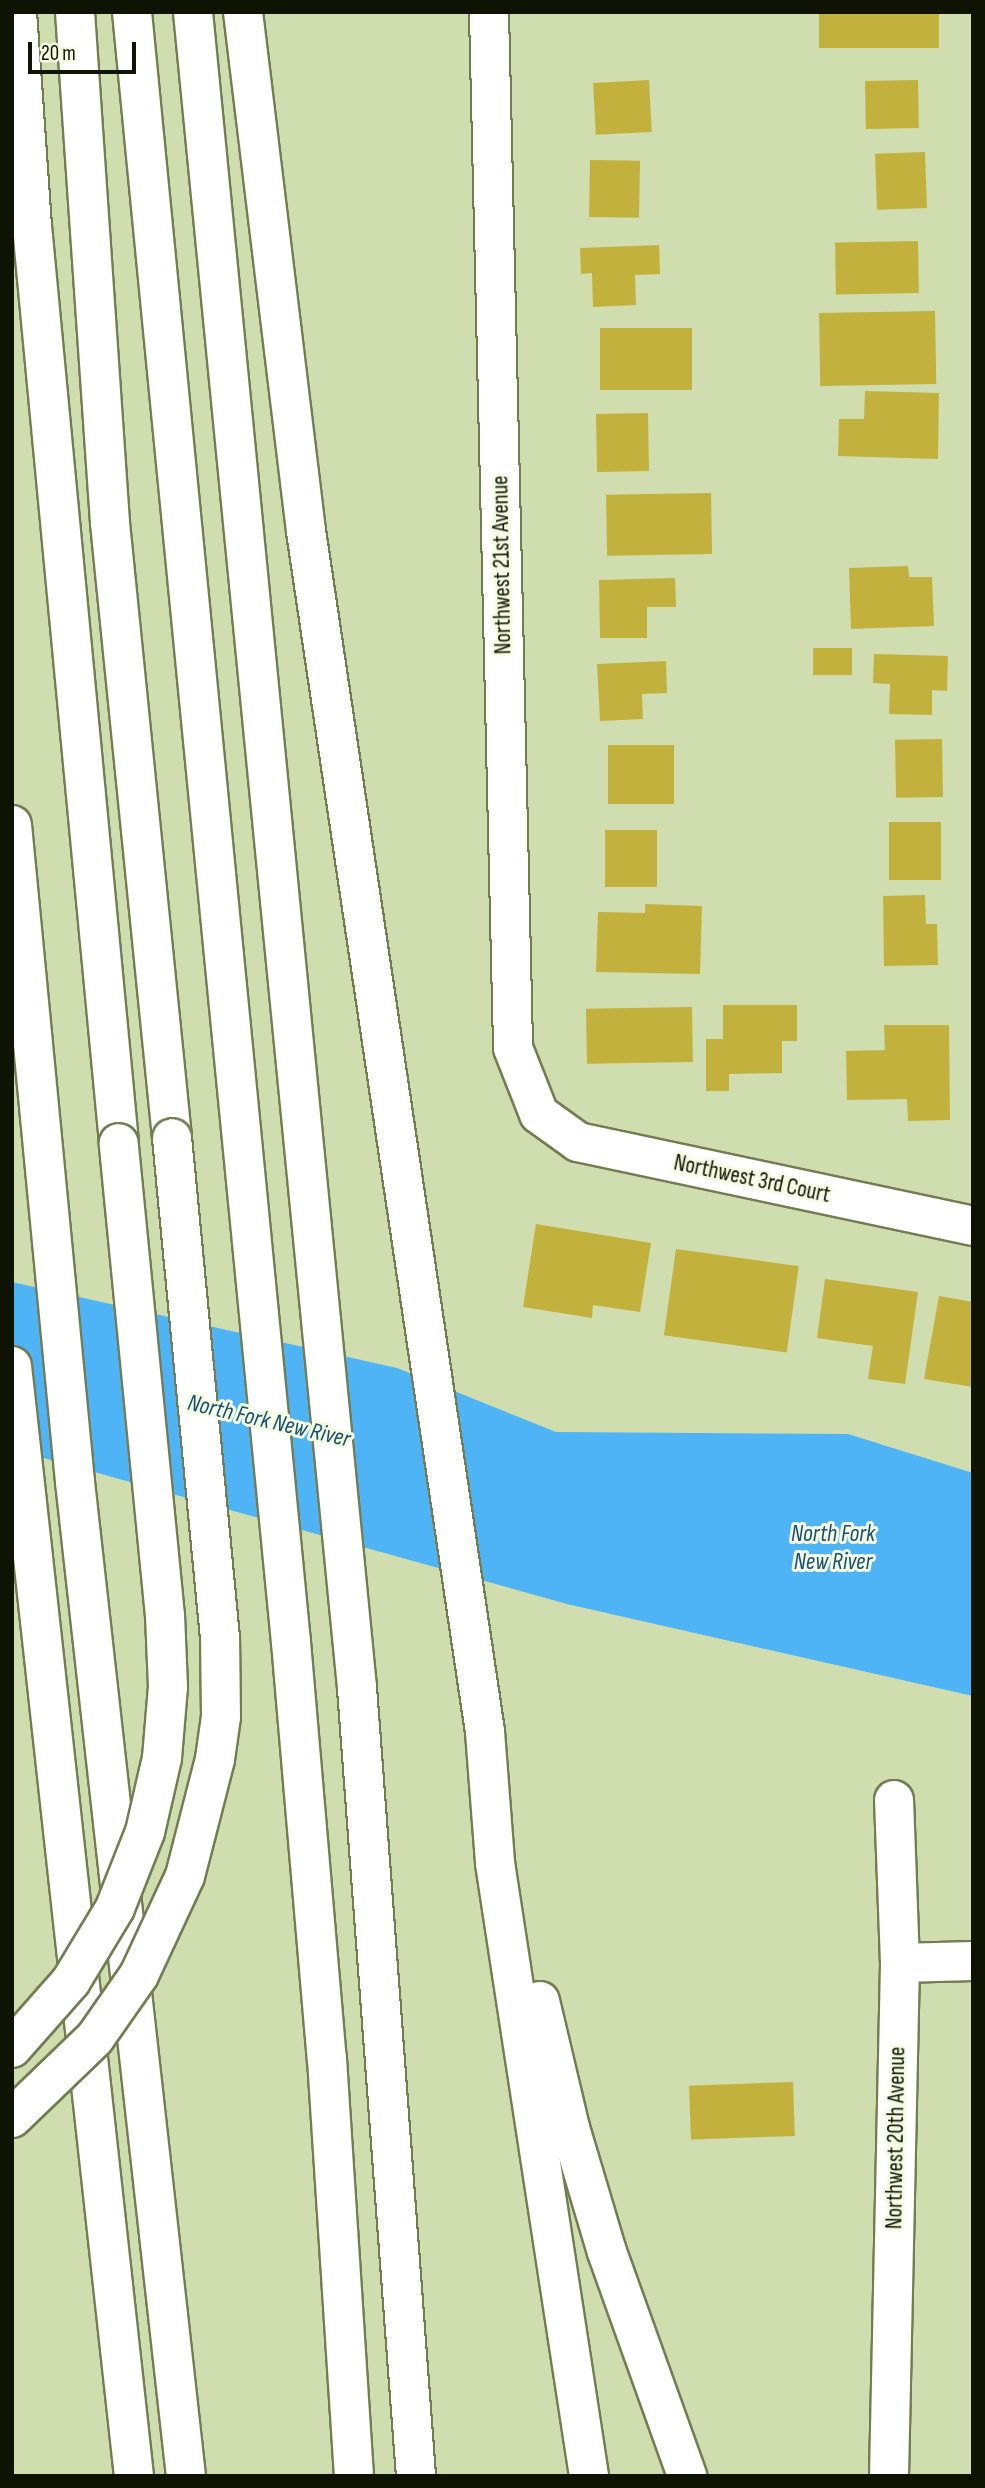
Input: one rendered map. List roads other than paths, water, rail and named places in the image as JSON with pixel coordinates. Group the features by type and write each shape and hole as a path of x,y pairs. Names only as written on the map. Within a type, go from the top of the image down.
{"main road":[{"path":"12,2048 71,1981 115,1908 145,1832 164,1746 168,1687 165,1616 32,226 17,12"},
{"path":"12,2118 94,2038 139,1975 185,1876 215,1759 221,1717 220,1638 110,523 75,12"},
{"path":"132,12 291,1642 327,2059 354,2476"},
{"path":"193,12 357,1688 416,2476"},
{"path":"243,12 306,531 485,1732 570,2128 607,2252 687,2476"},
{"name":"Northwest 21st Avenue","path":"489,12 513,1048 539,1114"},
{"path":"12,825 75,1482 186,2476"},
{"name":"Northwest 3rd Court","path":"539,1114 578,1142 973,1226"},
{"path":"12,1366 134,2476"},
{"path":"485,1732 495,1863 589,2476"},
{"name":"Northwest 20th Avenue","path":"889,2476 900,1963 894,1800"},
{"path":"900,1963 973,1961"}],"water":[{"name":"North Fork New River","path":"12,1282 397,1368 556,1432 848,1434 973,1473 973,1696 567,1604 12,1449"}]}
